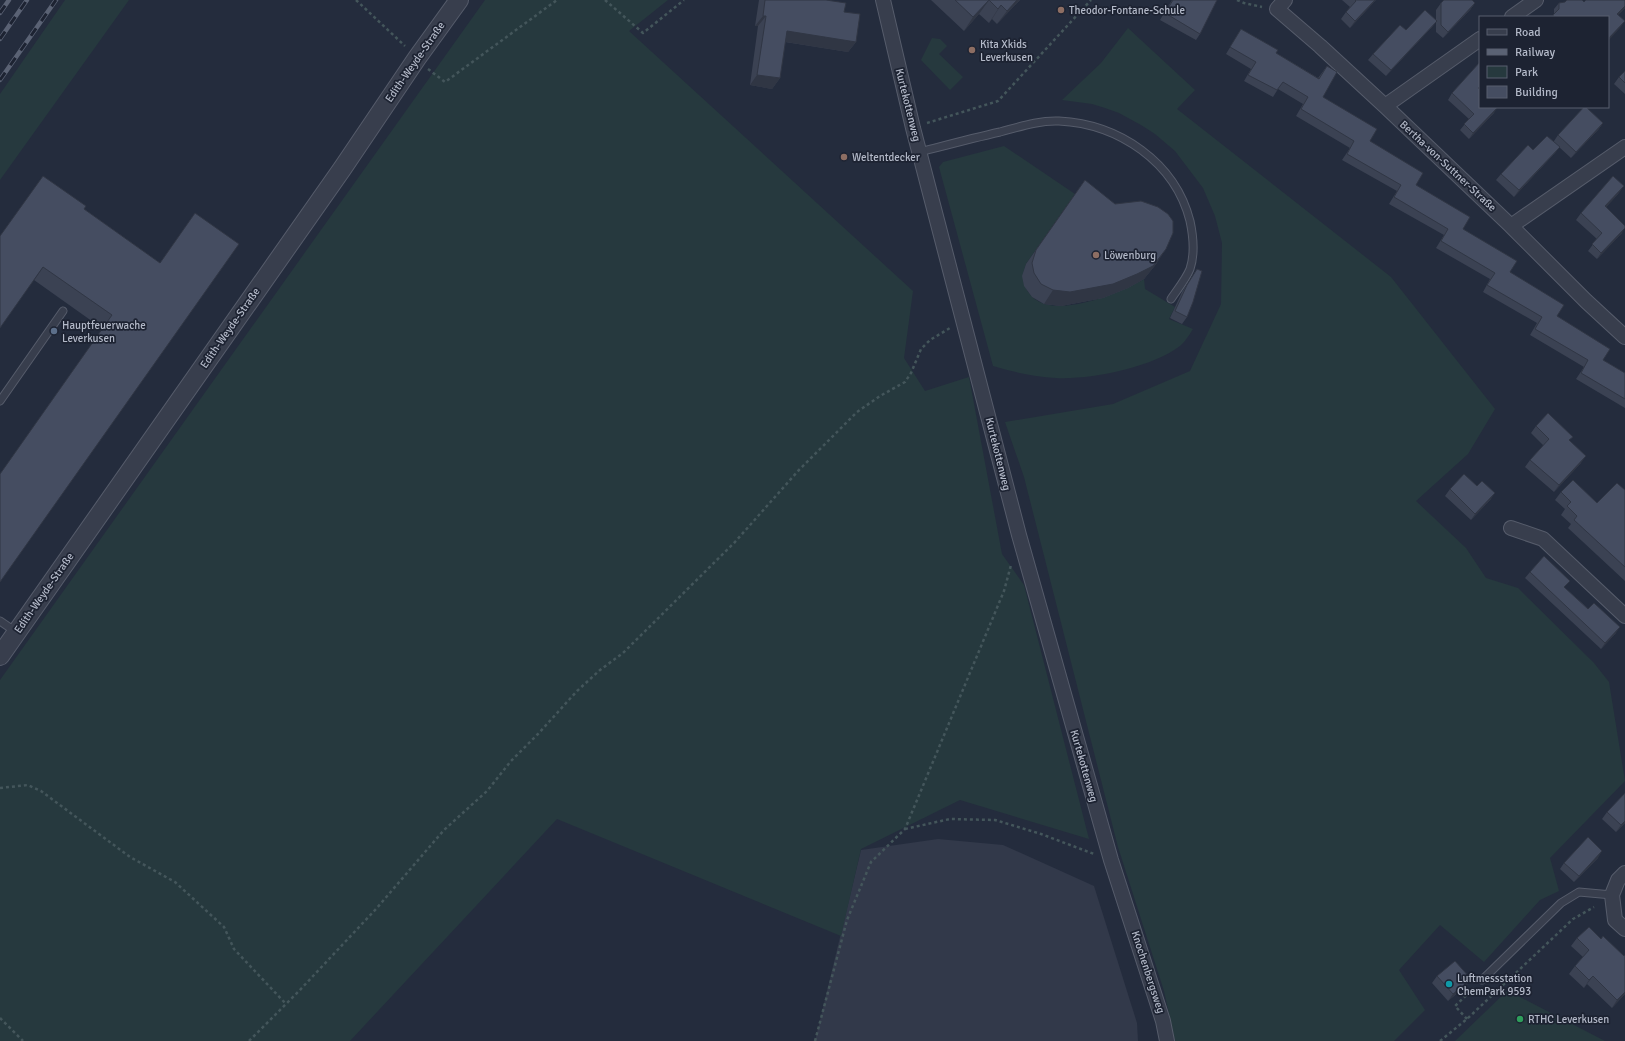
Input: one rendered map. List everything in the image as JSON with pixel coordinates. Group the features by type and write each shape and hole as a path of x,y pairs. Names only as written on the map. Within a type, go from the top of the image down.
{"street":[{"name":"Edith-Weyde-Straße","path":"0,656 459,0"},
{"name":"Kurtekottenweg","path":"882,0 913,128 1018,535 1111,860 1126,904"},
{"path":"1513,16 1536,0"},
{"name":"Bertha-von-Suttner-Straße","path":"1281,5 1320,46 1511,226 1625,337"},
{"path":"1385,106 1479,40"},
{"path":"1511,226 1625,147"},
{"path":"1511,528 1543,539 1625,616"},
{"path":"1625,873 1618,880 1612,898 1615,920 1625,929"},
{"name":"Knochenbergsweg","path":"1126,904 1163,1022 1167,1041"}],"lane":[{"path":"920,152 1031,124 1058,121 1091,125 1124,138 1145,152 1166,171 1179,191 1187,210 1194,238 1190,269 1171,300"},
{"path":"0,400 63,311"},
{"path":"0,621 16,633"},
{"path":"1482,980 1561,903 1580,892 1612,898"}],"path":[{"path":"356,0 428,69 445,82 557,0"},
{"path":"605,0 643,33 684,0"},
{"path":"913,128 998,101 1091,0"},
{"path":"1237,0 1244,3 1281,5"},
{"path":"249,1041 376,909 444,830 487,791 511,761 577,691 600,670 623,654 730,547 798,471 857,412 880,396 905,382 911,373 921,349 930,340 964,321"},
{"path":"815,1041 847,920 871,862 905,829 1004,591 1012,563"},
{"path":"0,788 28,785 41,791 130,856 175,882 224,927 234,949 286,1004"},
{"path":"905,829 950,819 995,820 1041,834 1111,860"},
{"path":"1440,1041 1467,1019 1573,919 1592,907 1612,898"},
{"path":"1467,1019 1455,1006 1482,980"},
{"path":"0,1018 23,1041"}],"shaded area":[{"path":"938,839 1003,845 1094,886 1137,1023 1138,1041 815,1041 861,850"}],"green space":[{"path":"65,0 129,0 0,180 0,94"},
{"path":"485,0 668,0 629,31 913,291 904,358 925,391 969,377 1002,554 1024,585 1089,839 960,800 861,849 841,936 557,819 350,1041 0,1041 0,680"},
{"path":"1128,28 1195,90 1177,109 1391,277 1495,409 1468,454 1416,501 1466,548 1486,578 1518,588 1594,663 1609,682 1625,781 1550,858 1559,891 1540,900 1484,962 1440,925 1399,970 1425,1010 1394,1041 1175,1041 1164,991 1118,847 1024,477 1005,422 1113,404 1190,371 1221,304 1222,243 1215,216 1203,188 1175,151 1155,134 1119,113 1092,104 1062,100 1101,63"},
{"path":"932,38 940,39 947,46 939,54 963,77 950,90 921,60"},
{"path":"1004,146 1075,194 1026,264 1023,278 1029,293 1039,302 1052,305 1068,305 1102,297 1144,279 1145,289 1175,307 1169,319 1193,329 1180,346 1154,360 1138,366 1121,371 1086,377 1040,377 993,366 939,167 943,162"},
{"name":"RTHC Leverkusen","path":"1510,988 1518,996 1605,1041 1455,1041"}],"building":[{"path":"765,0 826,0 846,3 844,12 860,14 856,42 787,31 780,78 757,75 766,16 763,16"},
{"path":"955,0 989,0 973,17"},
{"path":"989,0 1017,0 1007,11 1001,5 998,9"},
{"path":"1173,0 1217,0 1200,34 1165,13"},
{"path":"1355,0 1375,0 1355,21 1346,12 1356,1"},
{"path":"1444,0 1472,0 1475,3 1448,32 1441,25 1441,3"},
{"path":"1567,0 1582,0 1584,2 1586,0 1625,0 1625,6 1617,14 1625,21 1609,38 1609,16 1554,16 1553,15 1559,9 1559,3"},
{"path":"1425,10 1437,21 1391,70 1373,54 1400,25 1406,30"},
{"path":"1241,29 1278,50 1276,53 1319,79 1327,66 1337,72 1323,97 1377,129 1370,141 1423,173 1416,185 1470,217 1463,229 1517,261 1510,272 1564,305 1557,316 1610,349 1603,360 1625,373 1625,399 1581,373 1588,360 1535,329 1542,317 1487,285 1495,273 1441,241 1448,229 1394,197 1401,185 1347,154 1354,141 1301,109 1308,97 1283,82 1277,90 1248,75 1256,62 1230,47"},
{"path":"1479,63 1479,108 1497,108 1473,133 1464,124 1474,114 1452,93"},
{"path":"1625,71 1625,83 1619,77"},
{"path":"1583,108 1587,108 1603,123 1576,152 1558,135"},
{"path":"1547,136 1560,147 1519,190 1501,174 1528,145 1533,150"},
{"path":"43,176 86,206 84,209 160,263 195,213 239,244 0,582 0,474 112,315 43,267 0,328 0,236"},
{"path":"1613,176 1624,186 1605,206 1625,226 1625,228 1601,253 1592,244 1602,233 1581,213"},
{"name":"Löwenburg","path":"1085,180 1115,204 1141,201 1158,207 1168,214 1173,221 1173,233 1166,249 1153,266 1137,274 1113,284 1070,292 1053,290 1041,284 1034,273 1032,263 1036,250"},
{"path":"1197,269 1202,271 1187,317 1175,311 1187,285"},
{"path":"1548,413 1573,437 1569,440 1586,456 1559,485 1530,460 1549,439 1536,426"},
{"path":"1464,474 1477,486 1482,481 1495,493 1475,514 1450,489"},
{"path":"1573,480 1597,503 1617,483 1625,490 1625,567 1574,520 1577,516 1567,506 1571,502 1561,492"},
{"path":"1544,556 1570,581 1564,587 1588,609 1594,603 1620,627 1605,643 1530,572"},
{"path":"1625,793 1625,821 1621,825 1607,812"},
{"path":"1588,837 1602,851 1579,876 1564,863"},
{"path":"1589,927 1601,939 1603,936 1624,956 1625,955 1625,992 1617,1000 1593,976 1589,980 1575,966 1589,950 1577,938"},
{"path":"1455,961 1471,979 1453,994 1437,976"}],"railway":[{"path":"0,13 9,0"},
{"path":"0,39 27,0"},
{"path":"0,80 56,0"}],"place":[{"name":"Theodor-Fontane-Schule","path":"1061,10"},
{"name":"Kita Xkids Leverkusen","path":"972,50"},
{"name":"Weltentdecker","path":"844,157"},
{"name":"Löwenburg","path":"1096,255"},
{"name":"Hauptfeuerwache Leverkusen","path":"54,331"},
{"name":"Luftmessstation ChemPark 9593","path":"1449,984"},
{"name":"RTHC Leverkusen","path":"1520,1019"}]}
